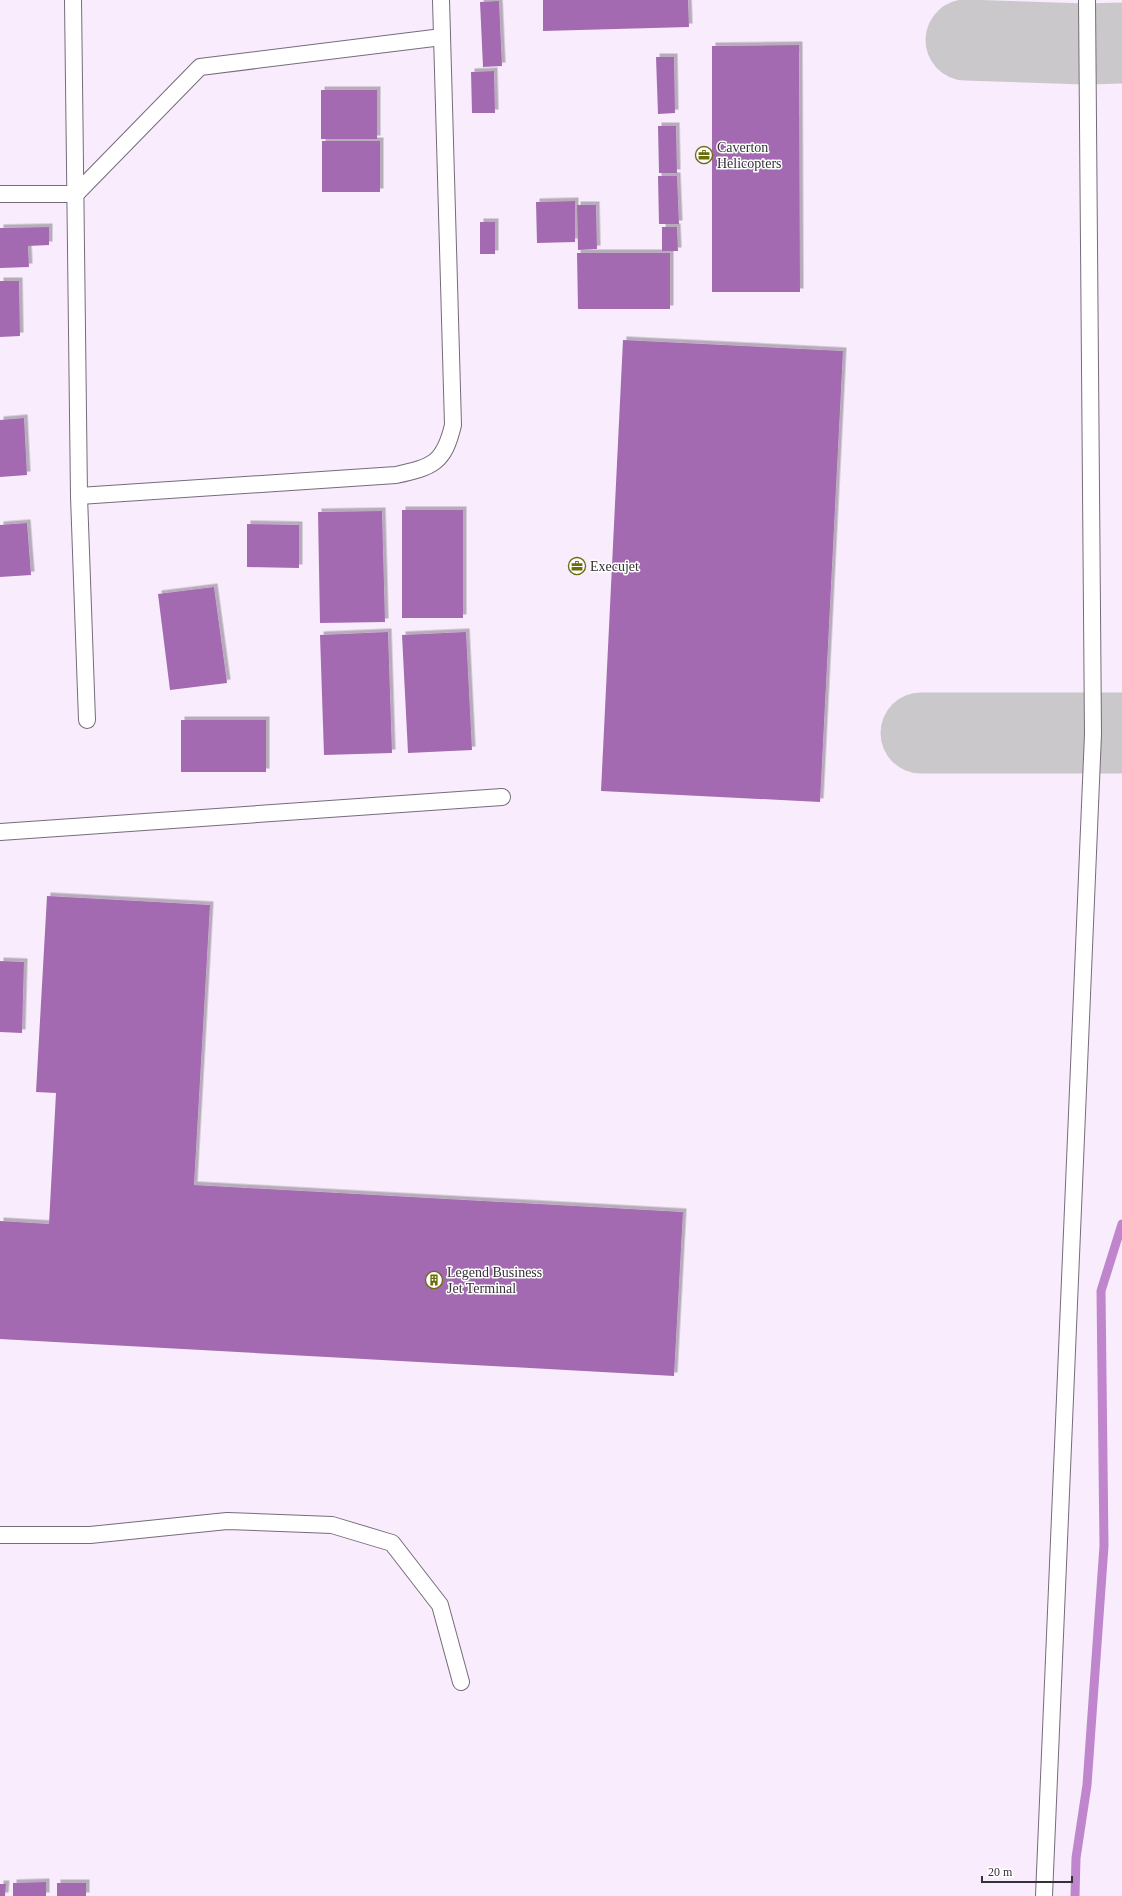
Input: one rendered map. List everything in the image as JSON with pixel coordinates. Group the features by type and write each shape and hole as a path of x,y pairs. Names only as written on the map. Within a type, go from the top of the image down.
{"lane":[{"path":"73,0 80,496 87,720"},
{"path":"80,496 396,475 420,470 438,460 448,445 453,425 441,0"},
{"path":"1044,1896 1093,734 1087,0"},
{"path":"0,194 76,194 200,67 442,37"},
{"path":"0,832 502,797"},
{"path":"0,1535 90,1535 227,1521 332,1525 392,1543 440,1605 461,1682"}],"shaded area":[{"path":"0,0 1122,0 1122,1896 0,1896"}],"building":[{"path":"543,0 688,0 689,27 543,31"},
{"path":"499,1 502,66 483,67 480,2"},
{"path":"799,45 800,292 712,292 712,46"},
{"path":"656,57 674,57 675,113 658,114"},
{"path":"494,71 495,113 472,113 471,72"},
{"path":"321,90 377,90 377,139 321,139"},
{"path":"658,126 676,126 677,173 659,173"},
{"path":"322,141 380,141 380,192 322,192"},
{"path":"658,176 677,176 679,224 659,224"},
{"path":"575,201 575,242 537,243 536,202"},
{"path":"577,205 596,205 597,249 578,250"},
{"path":"480,222 495,222 495,254 480,254"},
{"path":"49,227 49,245 28,246 29,267 0,268 0,228"},
{"path":"662,227 677,227 678,251 662,251"},
{"path":"577,253 670,253 670,309 578,309"},
{"path":"0,281 19,281 20,336 0,337"},
{"path":"623,340 843,351 820,802 601,791"},
{"path":"24,418 27,475 0,477 0,420"},
{"path":"402,510 463,510 463,618 402,618"},
{"path":"382,511 385,622 320,623 318,512"},
{"path":"27,523 31,575 0,577 0,525"},
{"path":"247,524 299,525 299,568 247,567"},
{"path":"214,587 227,683 170,690 158,594"},
{"path":"388,632 392,753 324,755 320,635"},
{"path":"466,632 472,750 408,753 402,635"},
{"path":"181,720 266,720 266,772 181,772"},
{"path":"47,896 210,905 194,1185 683,1212 674,1376 0,1339 0,1221 49,1224 56,1093 36,1092"},
{"path":"0,961 24,962 22,1033 0,1032"},
{"path":"46,1882 46,1896 13,1896 13,1883"},
{"path":"57,1883 86,1883 86,1896 57,1896"},
{"path":"0,1884 6,1884 5,1896 0,1896"}],"waterway":[{"path":"1075,1896 1076,1858 1087,1785 1104,1546 1101,1291 1122,1224"}],"taxiway":[{"path":"966,40 1086,44 1122,43"},
{"path":"921,733 1122,733"}],"place":[{"name":"Caverton Helicopters","path":"704,155"},
{"name":"Execujet","path":"577,566"},
{"name":"Legend Business Jet Terminal","path":"434,1280"}]}
